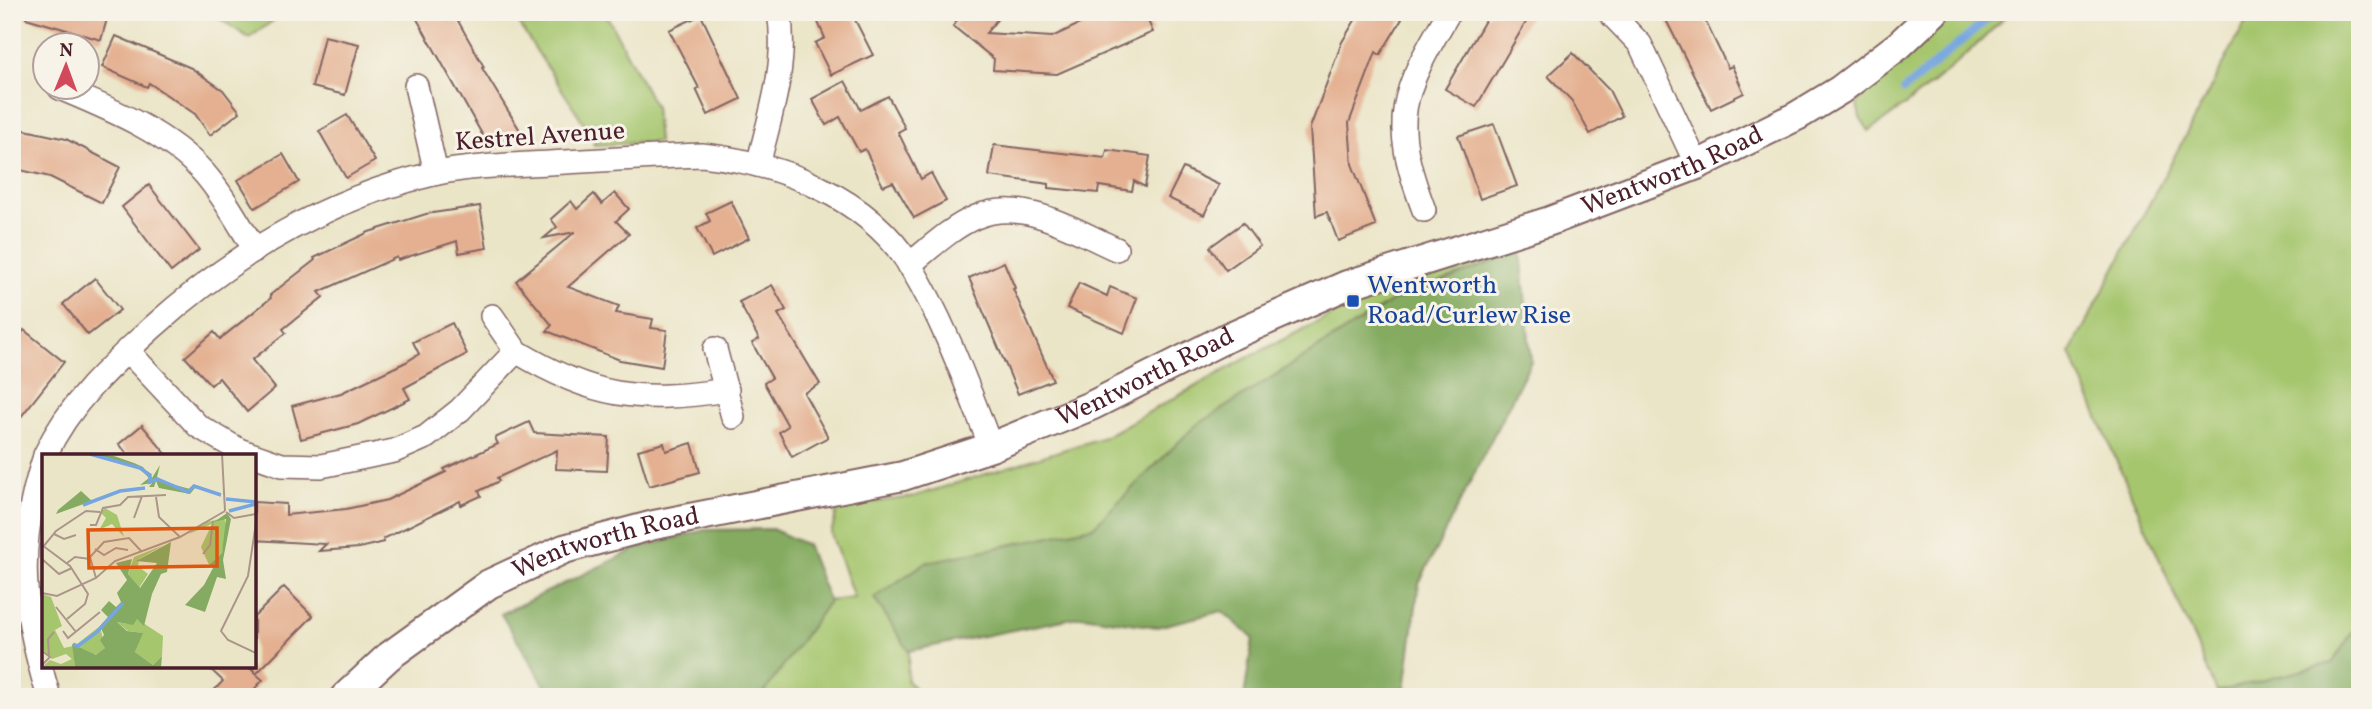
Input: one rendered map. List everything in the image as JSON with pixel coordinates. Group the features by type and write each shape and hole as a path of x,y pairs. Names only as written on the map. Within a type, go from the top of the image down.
{"street":[{"path":"758,165 777,84 779,12"},
{"path":"1424,210 1411,176 1403,136 1403,111 1417,67 1449,12"},
{"path":"1609,12 1640,44 1697,165"},
{"name":"Wentworth Road","path":"345,697 388,657 489,584 564,550 654,525 903,476 991,447 1093,405 1226,338 1347,285 1550,221 1697,165 1797,116 1840,90 1899,45 1934,12"},
{"path":"416,86 436,173"},
{"path":"94,102 111,109 180,150 211,182 256,250"},
{"name":"Kestrel Avenue","path":"46,454 70,411 127,350 171,310 299,223 343,202 386,186 436,173 508,165 702,155 730,158 801,179 833,194 871,220 909,265 951,349 991,447"},
{"path":"909,265 959,226 997,210 1018,210 1042,217 1116,249"},
{"path":"492,316 516,351 545,369 579,384 611,394 648,397 685,396 727,390"},
{"path":"715,349 733,417"},
{"path":"127,350 198,426 239,450 251,454"},
{"path":"256,456 282,464 321,466 394,451 426,437 460,410 516,351"},
{"name":"Kestrel Avenue","path":"42,463 19,545 30,631 49,697"}],"green space":[{"path":"210,12 285,12 249,38"},
{"path":"511,12 605,12 655,107 658,142 594,145 593,137"},
{"path":"1955,12 2009,12 1977,45 1942,75 1869,131 1860,117 1857,104 1863,95 1903,62"},
{"path":"2251,12 2360,12 2360,621 2332,663 2217,692 2070,353"},
{"path":"1521,251 1392,301 1194,427 1093,527 925,563 875,597 909,651 907,681 925,697 761,697 829,601 854,598 831,534 838,507 912,497 1104,437 1247,358 1377,292"},
{"path":"1521,251 1531,361 1419,583 1404,697 1244,697 1253,638 1222,611 1157,627 1083,616 909,651 874,598 925,563 1093,527 1194,427 1392,301"},
{"path":"772,529 807,545 829,601 761,697 552,697 501,614 638,548 705,530"},
{"path":"2360,621 2360,697 2224,697 2217,692 2332,663"}],"building":[{"path":"27,12 109,12 102,36 102,32 74,32 26,18"},
{"path":"413,12 453,12 484,67 482,68 521,132 491,150"},
{"path":"832,12 851,12 873,55 831,75 815,43 825,38 817,20"},
{"path":"964,12 1003,12 986,33 1052,37 1105,12 1144,12 1153,32 1057,74 993,70 994,59 953,26"},
{"path":"1360,12 1390,12 1402,19 1380,55 1376,52 1349,123 1352,164 1376,226 1338,241 1327,212 1316,216 1310,128 1342,42"},
{"path":"1490,12 1532,12 1476,107 1445,89"},
{"path":"1662,12 1701,12 1728,68 1732,66 1744,93 1711,109"},
{"path":"701,15 741,99 708,115 696,89 699,88 669,30"},
{"path":"116,36 191,68 223,90 240,112 210,135 195,114 149,83 147,87 102,67"},
{"path":"324,36 359,44 345,95 312,87"},
{"path":"1573,53 1609,90 1622,116 1590,134 1572,101 1548,76"},
{"path":"845,81 861,110 888,96 905,128 898,132 921,179 931,173 946,201 914,218 893,182 883,186 865,149 859,152 840,117 826,125 812,99"},
{"path":"347,115 375,161 346,178 319,131"},
{"path":"1494,124 1517,186 1480,199 1458,136"},
{"path":"16,128 66,139 120,167 102,203 50,177 12,168 12,145"},
{"path":"994,145 1105,158 1107,150 1150,156 1145,187 1134,181 1132,191 1099,186 1098,193 1049,188 1049,184 989,176"},
{"path":"283,154 299,182 255,208 238,180"},
{"path":"1183,168 1219,185 1204,215 1168,198"},
{"path":"149,185 199,250 171,272 122,207"},
{"path":"615,193 629,209 616,221 629,234 568,287 619,306 616,313 653,319 651,328 667,330 662,367 620,360 547,331 552,325 516,281 575,232 544,238 557,227 551,219 571,201 577,209 594,194 602,204"},
{"path":"731,201 749,238 712,257 697,228 710,221 706,213"},
{"path":"480,206 487,248 459,253 457,241 398,260 397,257 319,292 323,297 283,329 286,333 252,360 275,388 247,412 219,378 211,385 185,357 214,332 220,339 271,298 270,295 315,260 314,258 369,232 426,214"},
{"path":"1243,223 1260,246 1226,270 1210,247"},
{"path":"1004,262 1053,380 1018,394 969,278"},
{"path":"95,278 120,310 88,335 63,304"},
{"path":"1079,283 1107,296 1110,287 1137,298 1124,333 1067,308"},
{"path":"772,285 786,310 778,314 820,384 804,393 828,437 792,457 779,432 788,426 764,383 772,378 752,343 759,339 739,302"},
{"path":"452,323 467,354 404,388 410,399 358,424 301,439 292,406 341,393 406,362 419,354 413,342"},
{"path":"24,330 64,362 12,428 12,344"},
{"path":"529,422 534,433 609,437 607,471 556,469 557,450 497,478 499,481 479,491 481,496 461,505 460,501 383,539 384,542 359,548 319,551 326,544 256,540 256,502 286,504 286,515 346,509 387,500 498,444 495,438"},
{"path":"142,425 166,454 127,454 119,444"},
{"path":"664,443 666,451 692,443 700,472 649,486 638,450"},
{"path":"284,587 313,616 256,674 263,680 247,697 208,697 223,681 208,667 249,667 254,672 256,615"}],"waterway":[{"path":"1904,90 1996,12"}],"place":[{"name":"Wentworth Road/Curlew Rise","path":"1353,301"}]}
